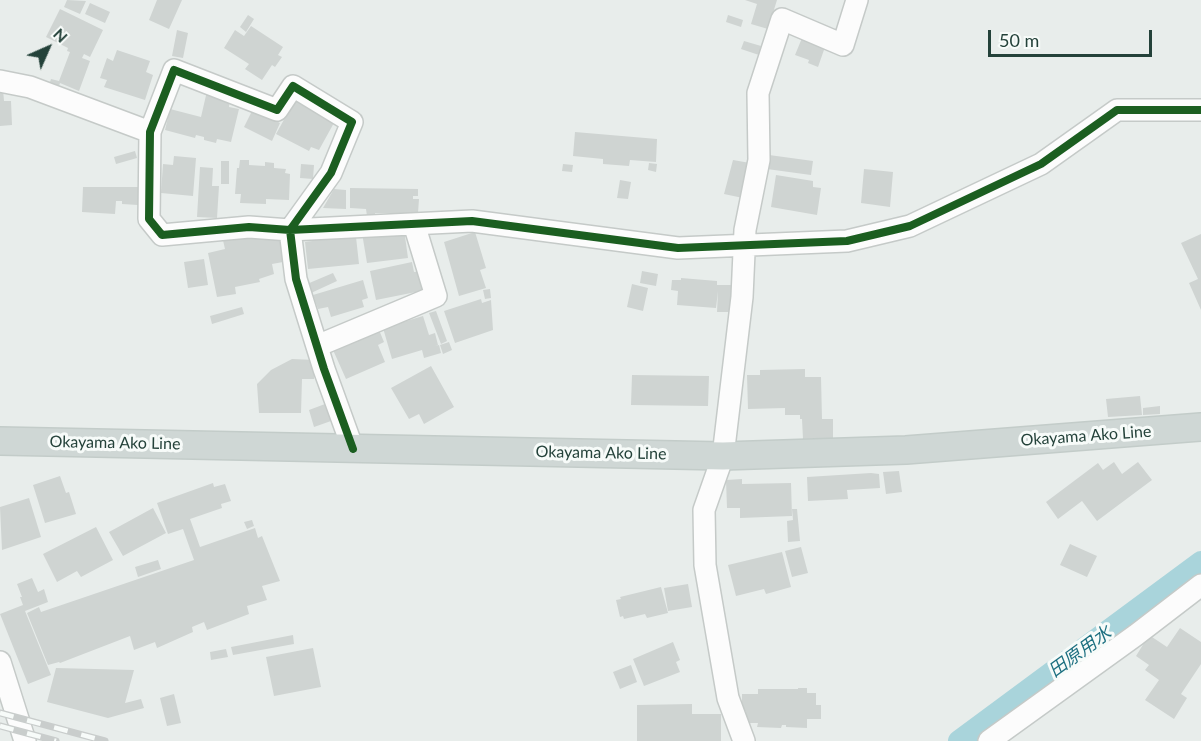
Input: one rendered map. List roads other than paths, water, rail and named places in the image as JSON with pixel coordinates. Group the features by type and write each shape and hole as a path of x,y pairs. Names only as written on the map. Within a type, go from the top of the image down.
{"main road":[{"name":"Okayama Ako Line","path":"0,441 723,456 906,450 1201,427"}],"street":[{"path":"744,741 728,698 705,564 704,510 723,456 742,297 745,230 759,160 758,93 782,19 843,45 856,0"},
{"path":"353,449 296,279 290,230 331,172 352,122 293,86 277,110 174,70 150,132 149,219 162,235 249,227 290,230 472,221 678,248 847,241 910,226 1041,164 1118,110 1201,110"},
{"path":"0,81 30,87 150,132"},
{"path":"317,346 436,296 414,224"},
{"path":"989,741 1201,585"},
{"path":"0,662 25,741"}],"waterway":[{"name":"田原用水","path":"959,741 1201,562"}],"railway":[{"path":"0,713 105,741"},
{"path":"0,726 56,741"}]}
